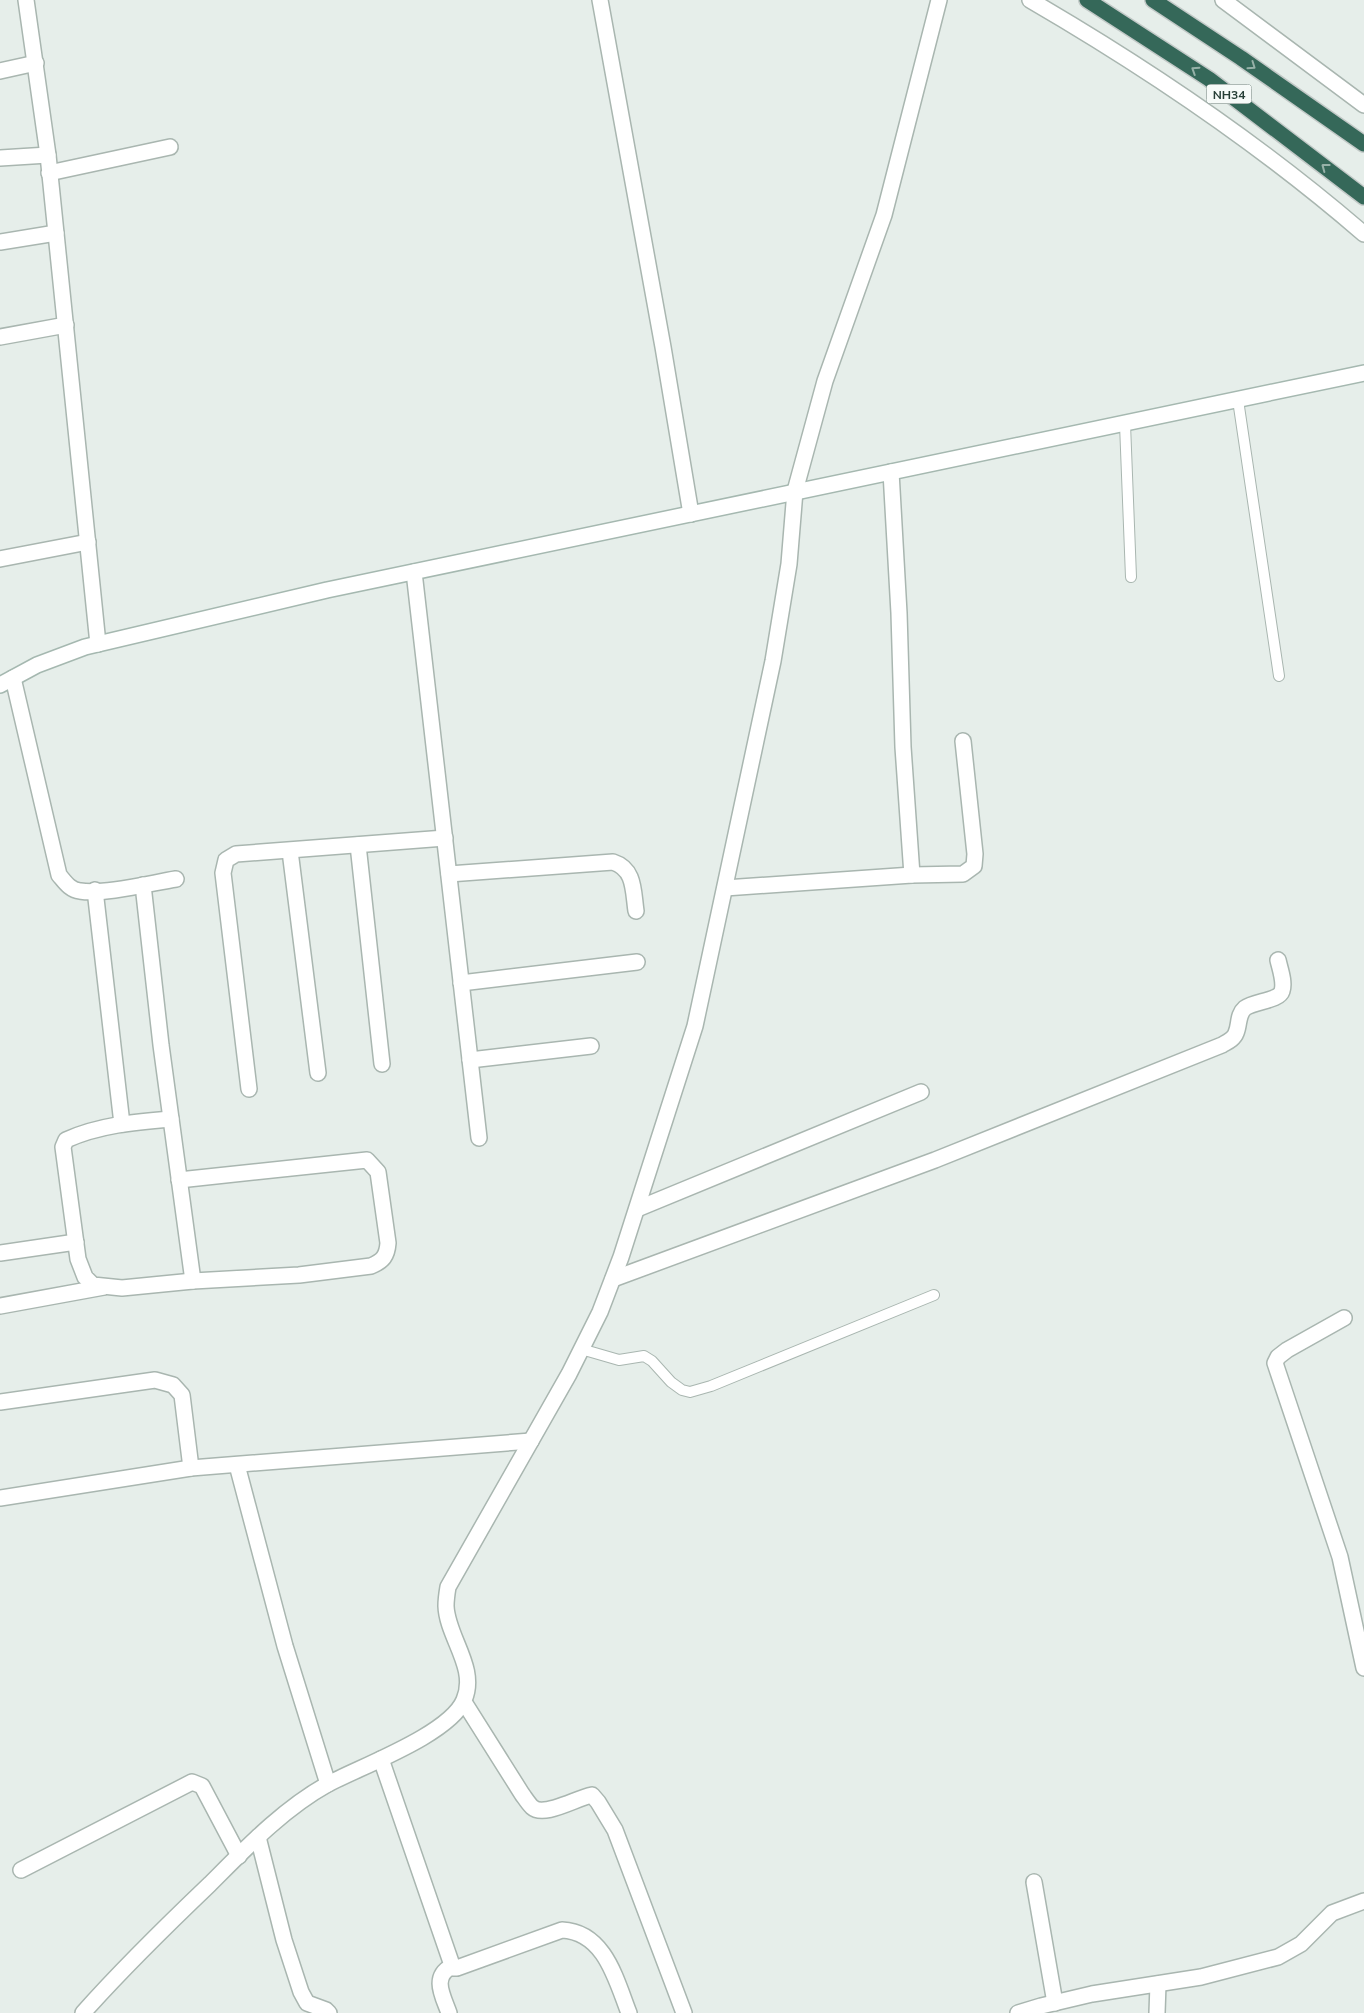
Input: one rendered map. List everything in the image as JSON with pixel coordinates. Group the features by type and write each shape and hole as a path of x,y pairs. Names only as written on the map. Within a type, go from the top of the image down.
{"highway":[{"name":"NH34","path":"1087,0 1209,79 1364,197"},
{"name":"NH34","path":"1153,0 1241,58 1364,144"}],"street":[{"path":"26,0 48,154 98,644"},
{"path":"600,0 663,347 691,514"},
{"path":"83,2013 123,1968 258,1837 298,1804 328,1784 381,1759 439,1728 457,1712 464,1702 468,1689 467,1674 446,1607 448,1587 531,1441 600,1312 637,1209 695,1026 773,661 789,564 795,491 825,381 884,215 939,0"},
{"path":"1030,0 1124,56 1199,108 1254,147 1340,213 1364,234"},
{"path":"1222,0 1364,105"},
{"path":"0,71 36,63"},
{"path":"49,173 170,147"},
{"path":"0,158 48,154"},
{"path":"0,242 56,233"},
{"path":"0,337 66,326"},
{"path":"176,879 143,885 95,890 79,891 68,886 59,875 7,682 37,664 98,644 317,592 1364,373"},
{"path":"891,472 899,613 903,747 912,875"},
{"path":"0,559 88,542"},
{"path":"414,572 479,1138"},
{"path":"725,888 912,875 963,874 974,866 975,854 963,741"},
{"path":"249,1089 223,873 226,860 236,854 445,838"},
{"path":"358,845 382,1064"},
{"path":"290,851 318,1073"},
{"path":"449,874 613,862 622,865 629,872 636,911"},
{"path":"143,885 170,1119 192,1281"},
{"path":"95,890 122,1124"},
{"path":"613,1278 935,1160 1222,1045 1232,1039 1236,1033 1239,1015 1245,1009 1253,1004 1278,997 1282,992 1283,984 1278,960"},
{"path":"461,984 637,962"},
{"path":"470,1060 591,1046"},
{"path":"637,1209 921,1092"},
{"path":"170,1119 122,1124 78,1134 66,1140 63,1148 78,1259 85,1277 93,1285 122,1288 192,1281 298,1275 371,1266 381,1262 387,1253 388,1243 378,1172 366,1160 179,1180"},
{"path":"0,1253 76,1242"},
{"path":"0,1306 104,1287"},
{"path":"1344,1318 1287,1350 1274,1363 1340,1557 1364,1668"},
{"path":"0,1402 155,1380 173,1385 182,1395 191,1468"},
{"path":"0,1498 191,1468 531,1441"},
{"path":"237,1465 285,1646 328,1784"},
{"path":"464,1702 532,1808 540,1811 550,1810 582,1797 592,1796 598,1802 615,1830 684,2013"},
{"path":"381,1759 452,1966"},
{"path":"21,1870 192,1782 202,1786 239,1856"},
{"path":"258,1837 284,1940 301,1992 307,2003 324,2012"},
{"path":"1034,1882 1055,2003"},
{"path":"1018,2013 1092,1994 1201,1977 1278,1957 1301,1944 1332,1913 1364,1901"},
{"path":"449,2013 440,1988 440,1980 444,1970 452,1966 457,1968 562,1930 575,1931 586,1936 601,1950 608,1962 629,2013"},
{"path":"1157,2013 1158,1984"}],"lane":[{"path":"1238,400 1279,676"},
{"path":"1125,424 1131,577"},
{"path":"581,1349 619,1360 644,1356 652,1361 671,1382 682,1390 690,1392 711,1386 934,1295"}]}
